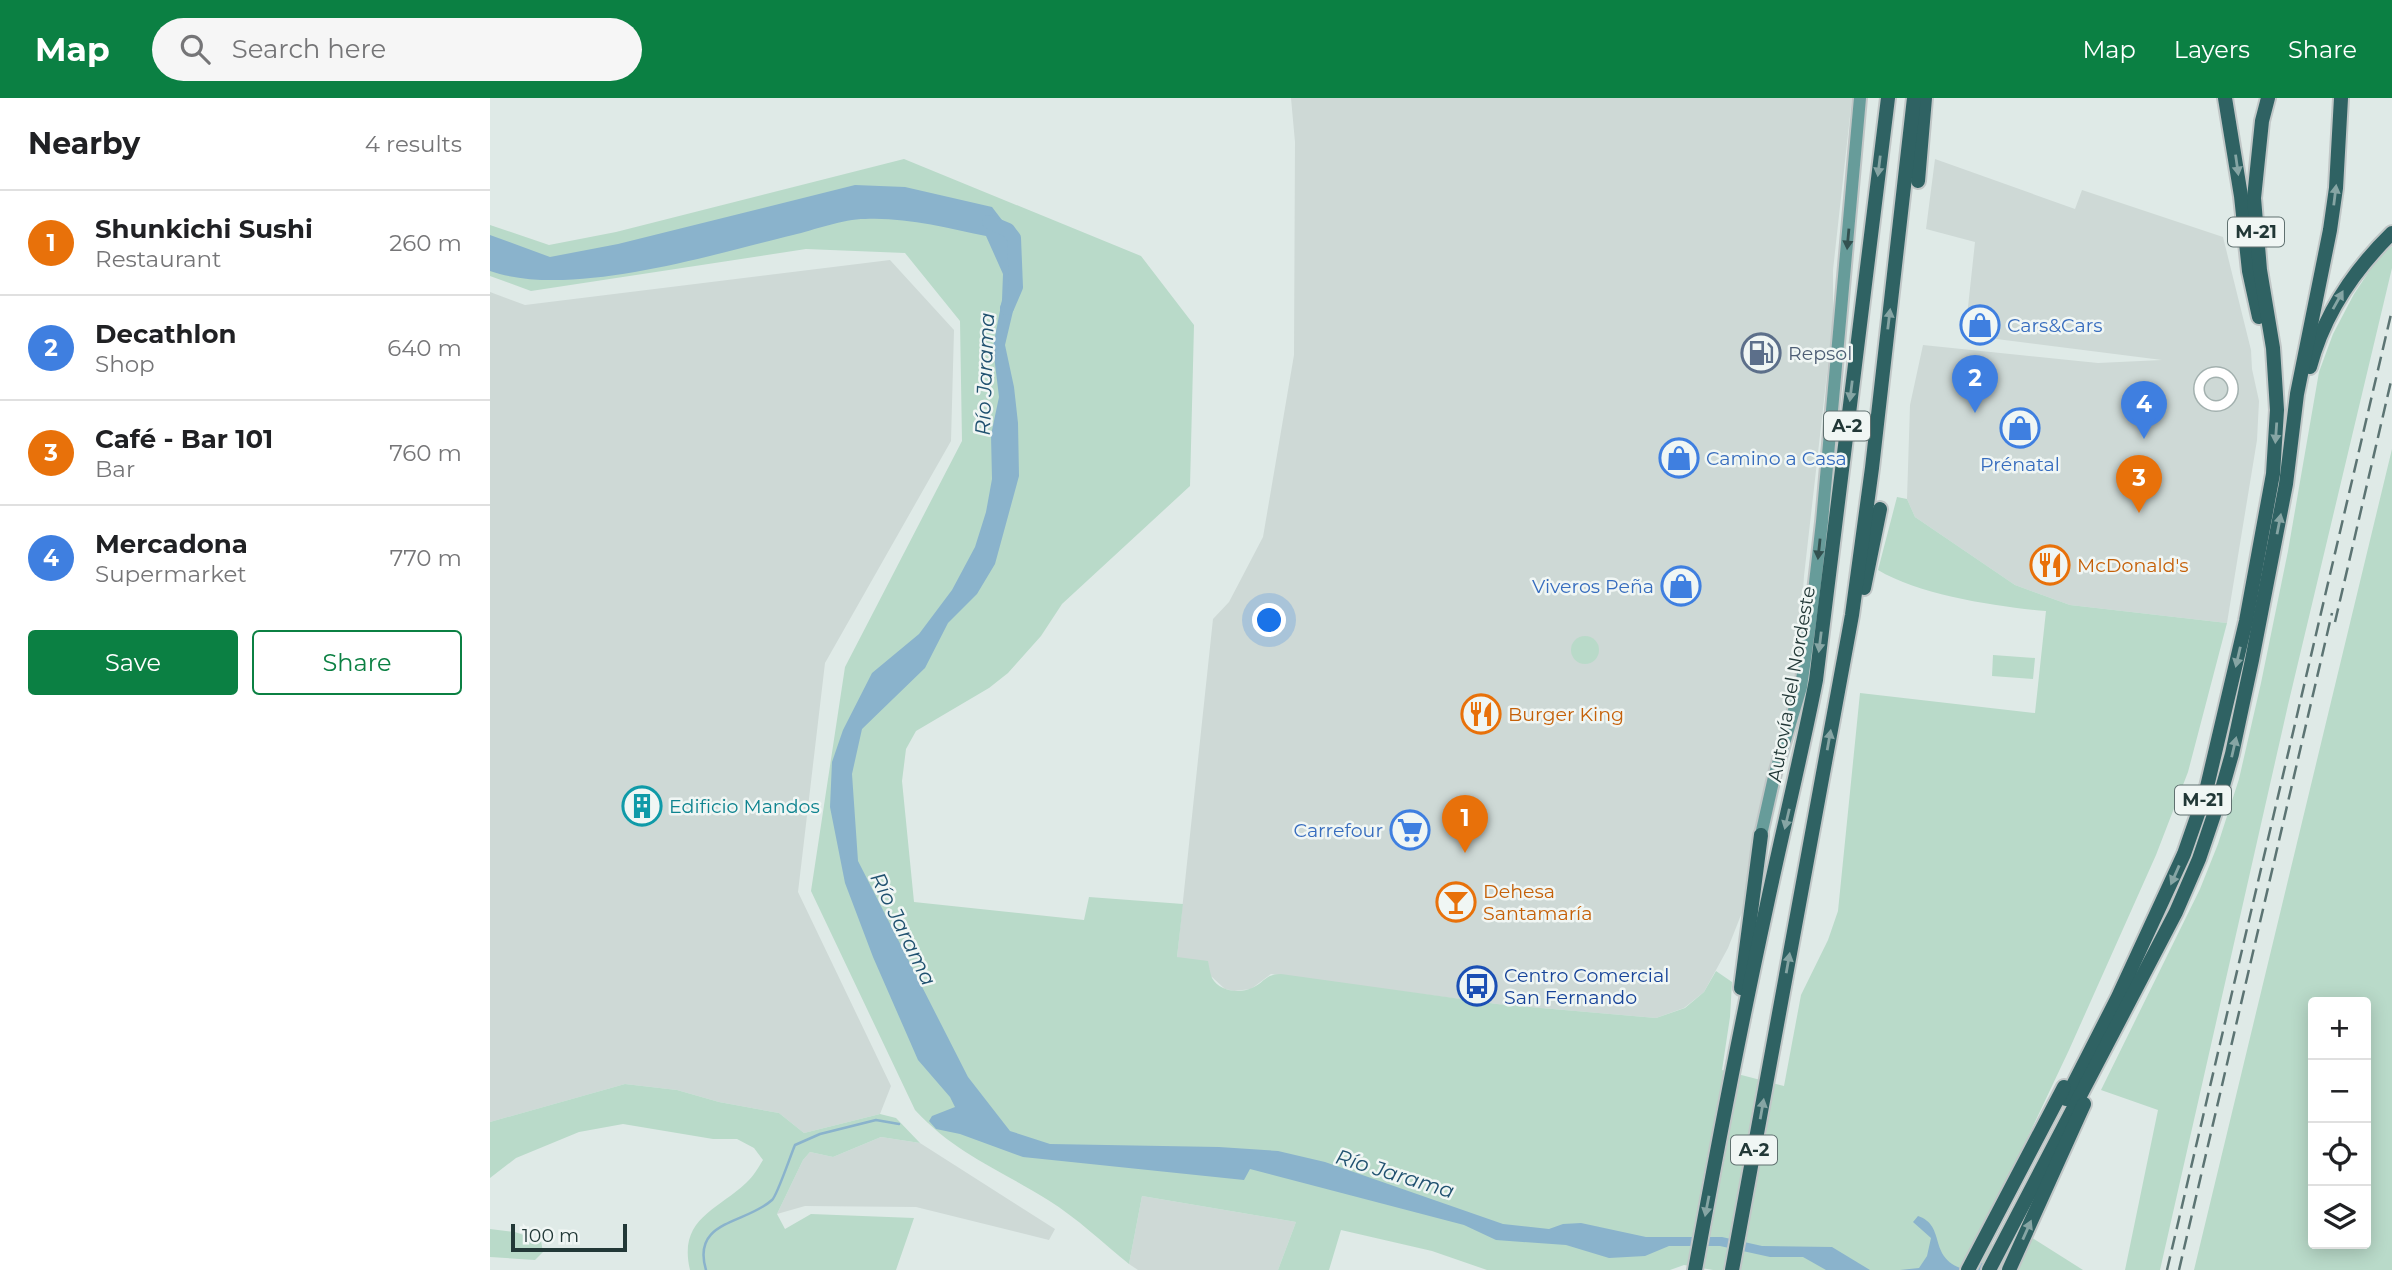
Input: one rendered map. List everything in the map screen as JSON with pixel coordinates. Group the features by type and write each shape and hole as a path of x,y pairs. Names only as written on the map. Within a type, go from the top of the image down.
{"highway":[{"name":"Autovía del Nordeste","path":"1695,1270 1738,1041 1816,680 1888,98"},
{"name":"A-2","path":"1732,1270 1852,615 1872,468 1914,98"},
{"path":"1918,181 1925,98"},
{"path":"2225,98 2241,196 2249,271 2273,365"},
{"name":"M-21","path":"1979,1270 2143,942 2185,853 2206,791 2246,621 2273,474 2277,410 2273,348 2256,233 2254,198 2262,121 2268,98"},
{"name":"M-21","path":"2292,445 2297,394 2334,199 2341,98"},
{"name":"M-21","path":"1989,1270 2015,1199 2146,969 2176,912 2199,859 2225,779 2252,660 2292,445 2311,363 2323,330 2350,280 2392,233"},
{"path":"1852,615 1863,590 1880,509"},
{"path":"1738,1041 1739,997 1761,835"},
{"path":"2009,1270 2146,969"},
{"path":"1968,1270 2015,1199"},
{"path":"1740,1270 1741,1224"}],"main road":[{"path":"1761,835 1774,777 1801,687 1812,609 1860,98"}],"street":[{"path":"2211,372 2227,376 2232,384 2229,401 2218,407 2207,405 2198,391 2201,379 2211,372"}],"shaded area":[{"path":"1291,98 1852,98 1833,270 1833,321 1804,576 1797,679 1781,775 1763,859 1728,948 1704,992 1684,1008 1656,1018 1497,1004 1271,974 1251,989 1234,991 1225,989 1212,977 1177,957 1213,619 1229,602 1263,537 1294,355 1295,142"},
{"path":"1935,159 2075,209 2082,190 2223,237 2251,350 2259,401 2257,440 2227,623 2070,605 2015,585 1915,517 1907,499 1910,405 1923,345 2098,363 2162,360 1965,335 1975,242 1926,229"},
{"path":"890,260 954,330 951,441 825,663 798,892 891,1086 880,1114 804,1133 779,1113 719,1102 677,1090 625,1084 490,1122 490,292 525,305"},
{"path":"881,1137 920,1143 1055,1229 1049,1240 916,1207 805,1206 777,1214 803,1160 810,1152 833,1157"},
{"path":"1142,1196 1296,1222 1278,1270 1138,1270 1129,1264"}],"green space":[{"path":"904,159 1141,256 1194,325 1190,486 1062,604 1041,636 1008,673 989,688 916,731 906,749 902,781 914,902 1084,920 1089,897 1183,904 1177,957 1208,961 1215,982 1235,991 1247,990 1268,977 1281,974 1497,1004 1656,1018 1685,1008 1704,992 1716,971 1732,982 1722,1070 1784,1086 1801,995 1828,940 1838,911 1860,693 2035,713 2046,611 1983,603 1937,593 1895,579 1878,570 1897,497 1907,499 1915,517 2015,585 2070,605 2227,623 2188,772 2156,855 2069,1050 2008,1179 1980,1231 2001,1255 2018,1267 2031,1237 2083,1270 1713,1270 1684,1265 1670,1270 1487,1270 1432,1251 1341,1230 1329,1270 1278,1270 1296,1222 1142,1196 1129,1264 1059,1207 963,1150 931,1126 915,1110 811,891 845,667 962,441 960,321 905,253 806,249 531,291 490,276 490,225 549,245 616,232"},
{"path":"2392,246 2392,268 2288,705 2160,1270 2125,1270 2158,1110 2101,1090 2200,889 2218,844 2239,779 2261,683 2288,551 2319,372 2333,334 2354,294 2378,258"},
{"path":"2392,449 2392,1270 2194,1270"},
{"path":"1585,636 1595,640 1599,650 1595,660 1585,664 1575,660 1571,650 1575,640"},
{"path":"1993,655 2035,658 2033,679 1992,676"},
{"path":"625,1084 677,1090 719,1102 779,1113 804,1133 880,1114 896,1118 920,1143 881,1137 833,1157 810,1152 803,1160 777,1214 785,1229 811,1214 914,1218 896,1270 690,1270 689,1239 695,1227 712,1209 749,1181 763,1160 754,1148 737,1139 713,1139 623,1124 579,1132 516,1158 490,1178 490,1122"},
{"path":"490,1229 515,1232 541,1241 543,1252 535,1260 490,1257"}],"water":[{"path":"855,185 905,187 992,207 1005,224 1016,268 1014,307 1005,345 1018,423 1019,476 995,564 977,594 948,623 925,668 862,729 852,774 858,861 968,1077 1010,1131 1050,1144 1219,1147 1278,1151 1325,1162 1503,1224 1549,1229 1563,1224 1581,1223 1646,1237 1722,1237 1762,1246 1832,1247 1870,1270 1826,1270 1803,1257 1770,1257 1720,1246 1669,1246 1645,1256 1609,1258 1566,1245 1496,1240 1464,1225 1250,1169 1244,1180 1023,1157 960,1134 936,1129 929,1121 932,1116 955,1107 950,1097 918,1060 873,957 845,883 830,807 832,762 843,730 872,673 919,634 952,590 975,547 986,512 992,479 991,435 999,397 993,347 1002,300 1003,274 986,236 911,221 856,219 682,263 599,277 559,280 523,278 490,271 490,235 550,257 618,244"},
{"path":"1918,1216 1932,1227 1941,1250 1952,1264 1963,1269 1974,1262 1983,1263 1994,1270 1900,1270 1919,1268 1927,1256 1931,1238 1913,1222"}],"waterway":[{"name":"Río Jarama","path":"989,222 1008,230 1014,238 1016,287 1007,308"},
{"path":"706,1270 703,1254 706,1241 724,1225 772,1200 795,1145 820,1134 876,1120 899,1124"}],"railway":[{"path":"2167,1270 2392,310"},
{"path":"2335,622 2392,377"},
{"path":"2179,1270 2332,613"}],"place":[{"name":"Cars&Cars","path":"1980,325"},
{"name":"Repsol","path":"1761,353"},
{"name":"Decathlon","path":"1975,413"},
{"name":"Prénatal","path":"2020,428"},
{"name":"Mercadona","path":"2144,439"},
{"name":"Camino a Casa","path":"1679,458"},
{"name":"Café - Bar 101","path":"2139,513"},
{"name":"McDonald's","path":"2050,565"},
{"name":"Viveros Peña","path":"1681,586"},
{"name":"Burger King","path":"1481,714"},
{"name":"Edificio Mandos","path":"642,806"},
{"name":"Carrefour","path":"1410,830"},
{"name":"Shunkichi Sushi","path":"1465,853"},
{"name":"Dehesa Santamaría","path":"1456,902"},
{"name":"Centro Comercial San Fernando","path":"1477,986"}]}
